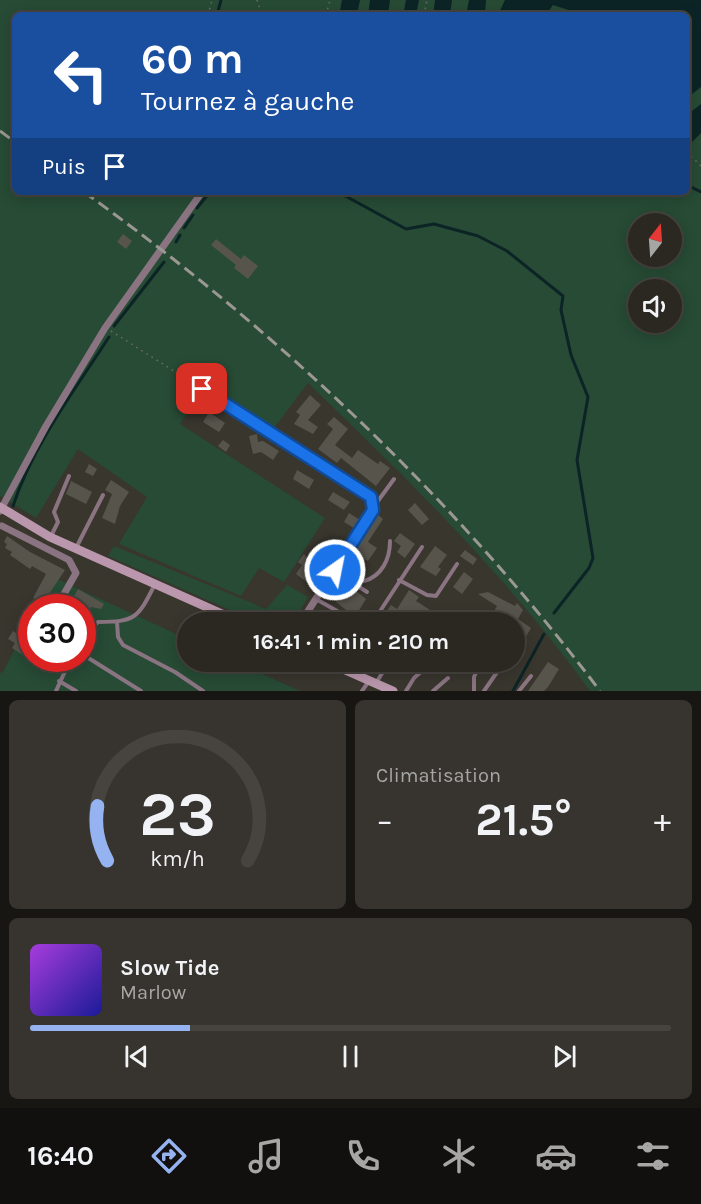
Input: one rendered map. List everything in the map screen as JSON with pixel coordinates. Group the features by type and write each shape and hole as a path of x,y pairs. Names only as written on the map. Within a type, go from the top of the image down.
{"main road":[{"path":"0,508 50,537 217,612"},
{"path":"356,672 393,691"}],"street":[{"path":"0,508 105,328 200,195"},
{"path":"202,389 369,495 374,506 308,612"},
{"path":"2,526 69,560 76,573 64,594"},
{"path":"69,560 75,548"}],"lane":[{"path":"50,537 58,522 54,512 69,476"},
{"path":"374,506 394,479"},
{"path":"75,548 103,495"},
{"path":"312,558 363,581 373,579 385,565 390,541"},
{"path":"379,612 422,547"},
{"path":"399,580 415,590 436,596 458,564"},
{"path":"335,569 367,592"},
{"path":"96,624 130,620 137,615 155,585"},
{"path":"316,600 338,612"},
{"path":"117,622 118,638 123,645 175,672 203,691"},
{"path":"96,663 141,691"},
{"path":"56,691 64,672"},
{"path":"368,672 368,680"},
{"path":"362,691 368,680 377,672"},
{"path":"406,691 421,672"},
{"path":"474,691 476,672"},
{"path":"484,691 497,672"},
{"path":"519,691 531,676"},
{"path":"433,691 448,678"},
{"path":"59,681 76,691"}],"path":[{"path":"690,156 701,166"},
{"path":"105,328 202,389"}],"green space":[{"path":"0,0 701,0 701,691 590,691 526,608 491,569 420,493 308,383 268,436 200,394 180,424 325,518 284,582 259,568 241,596 119,544 147,497 78,449 36,518 0,496"},
{"path":"114,546 266,609 287,585 308,597 300,612 234,612 108,556"},
{"path":"53,577 90,594 44,594"},
{"path":"96,597 177,634 177,672 258,672 300,691 0,691 0,673 3,672 18,643 18,672 96,672"}],"water":[{"path":"342,0 360,0 358,12 340,12"},
{"path":"370,0 390,0 388,12 368,12"},
{"path":"406,0 419,0 417,12 404,12"},
{"path":"435,0 452,0 450,12 433,12"},
{"path":"469,0 486,0 485,12 467,12"},
{"path":"505,0 701,0 701,87 690,96 690,12 575,12 553,5 548,12 499,12"},
{"path":"701,104 701,133 691,143 690,143 690,113"}],"building":[{"path":"123,234 132,241 126,249 117,242"},
{"path":"216,239 241,259 244,255 258,266 248,279 234,268 236,265 211,245"},
{"path":"310,395 321,405 308,420 318,427 313,434 294,424 300,415 296,412"},
{"path":"209,412 225,423 219,432 203,422"},
{"path":"334,417 348,429 335,445 352,458 358,450 378,464 380,461 390,468 376,486 341,458 337,463 318,449 333,429 327,424"},
{"path":"257,434 258,442 263,441 279,451 273,460 261,452 253,454 249,436"},
{"path":"223,440 230,445 226,452 218,446"},
{"path":"89,464 97,469 93,476 85,472"},
{"path":"297,470 314,480 309,489 293,479"},
{"path":"111,480 129,492 120,506 115,524 102,518 112,494 105,490"},
{"path":"71,481 92,492 86,504 66,494"},
{"path":"333,492 350,502 344,510 328,500"},
{"path":"415,503 429,519 422,525 408,510"},
{"path":"349,513 360,520 354,528 344,522"},
{"path":"377,514 383,519 368,542 377,548 368,561 359,556 357,560 351,556"},
{"path":"400,533 415,544 405,558 397,552 401,546 394,541"},
{"path":"7,536 30,552 65,570 49,594 35,594 46,574 32,566 30,569 10,555 12,552 5,548 7,544 4,542"},
{"path":"435,546 447,555 438,567 441,569 436,576 420,567"},
{"path":"465,550 477,559 473,565 460,556"},
{"path":"304,554 312,564 311,566 320,573 312,586 296,574 302,565 298,562"},
{"path":"464,572 473,579 462,594 453,587"},
{"path":"347,587 353,591 354,589 366,599 358,612 349,612 336,602"},
{"path":"78,589 87,594 75,594"},
{"path":"409,590 419,597 416,601 433,612 386,612 391,605 397,609"},
{"path":"488,592 515,606 517,603 523,610 522,612 495,612 497,606 478,594"},
{"path":"96,599 104,604 101,609 96,608"},
{"path":"525,624 531,628 525,638"},
{"path":"13,631 18,634 18,652 12,648 15,643 8,639"},
{"path":"548,662 559,669 548,687 544,691 528,691"}],"waterway":[{"path":"218,12 221,0"},
{"path":"690,186 701,192"},
{"path":"197,208 207,195"},
{"path":"344,195 406,229 434,224 478,236 507,251 563,296 561,310 571,355 588,397 577,460 593,558 589,568 554,613"},
{"path":"184,228 193,215"},
{"path":"176,242 180,235"},
{"path":"114,326 164,262"},
{"path":"13,506 21,483 43,440 109,337"},
{"path":"513,691 544,634"}],"railway":[{"path":"0,131 12,140"},
{"path":"88,195 227,302 361,422 486,552 600,691"}],"route":[{"path":"202,389 369,495 374,501 373,510 335,570"}]}
